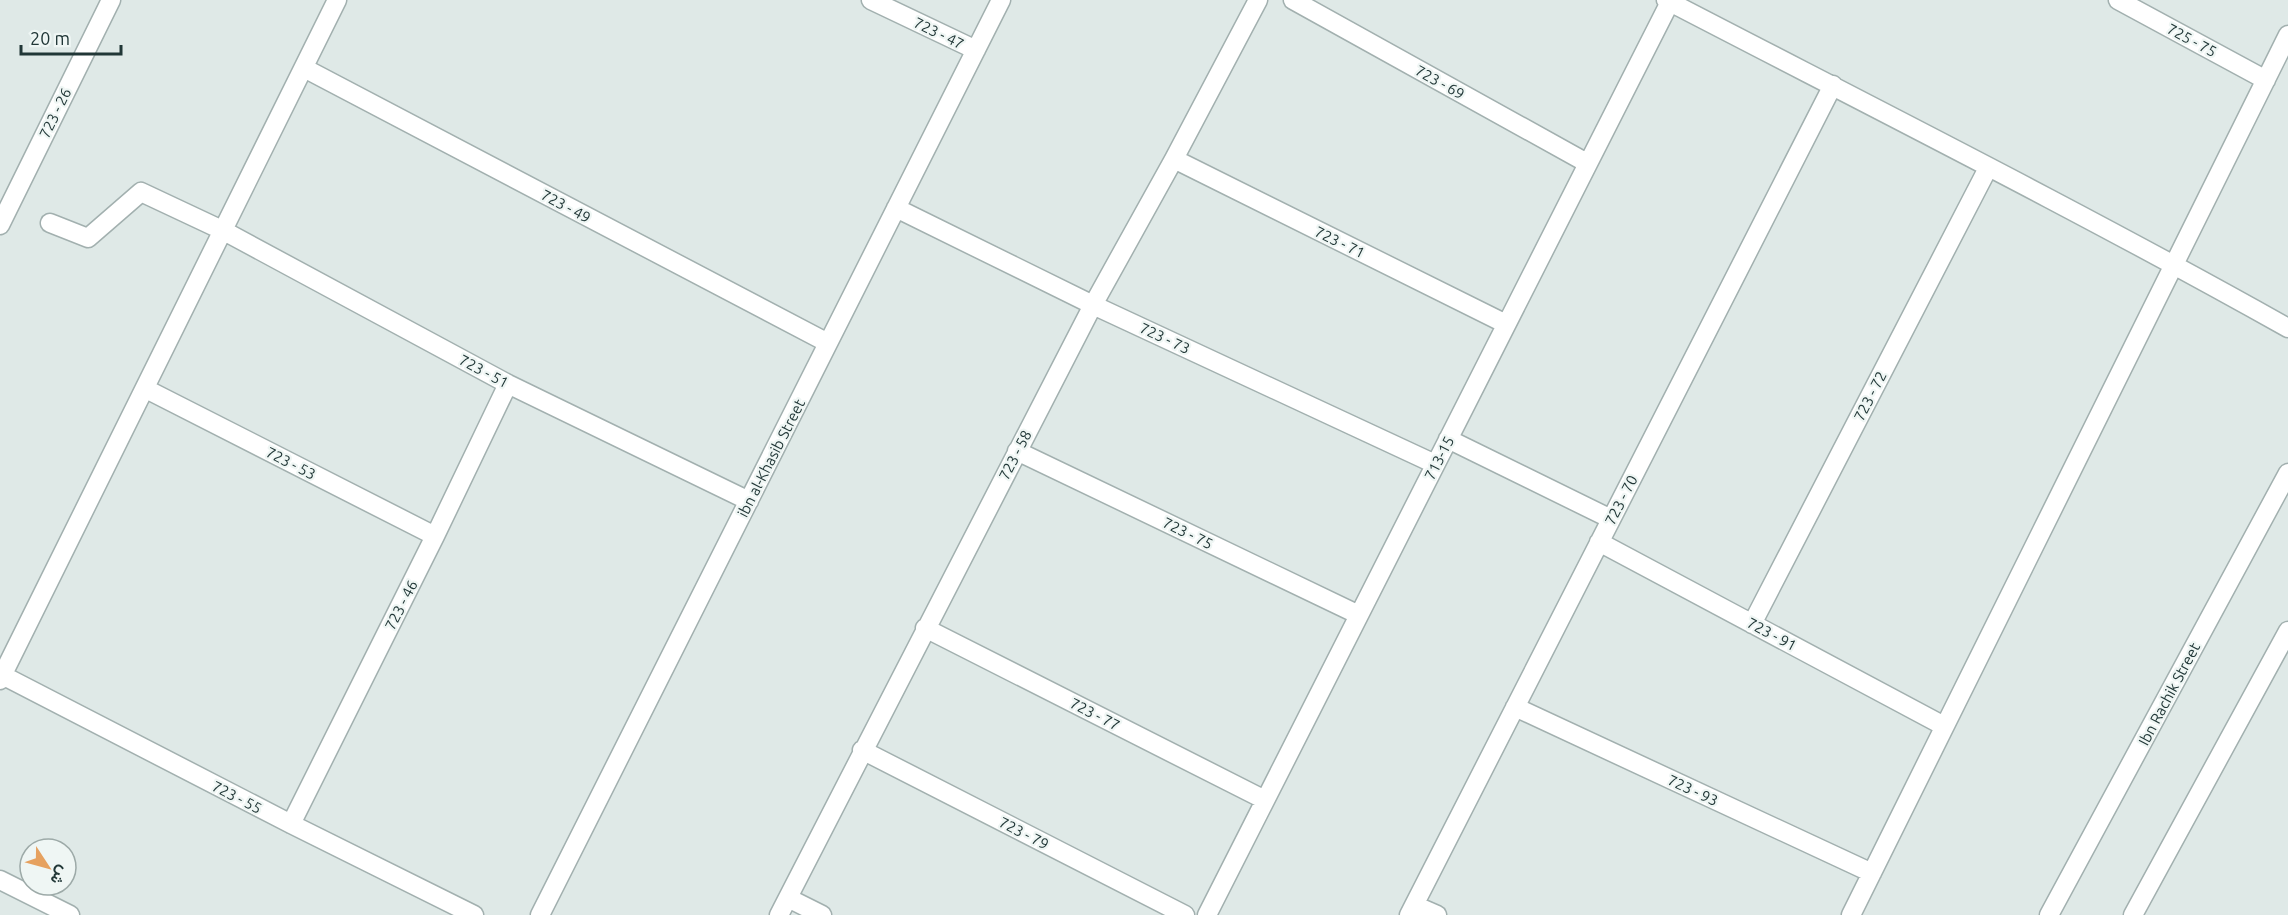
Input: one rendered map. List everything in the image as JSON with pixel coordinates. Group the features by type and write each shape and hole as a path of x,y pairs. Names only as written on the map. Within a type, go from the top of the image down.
{"street":[{"name":"723 - 26","path":"0,225 111,0"},
{"path":"1,678 225,231 337,0"},
{"name":"723 - 47","path":"871,0 976,50"},
{"name":"ibn al-Khasib Street","path":"540,915 1001,0"},
{"name":"723 - 58","path":"779,915 1093,305 1258,0"},
{"name":"723 - 69","path":"1293,0 1587,163"},
{"name":"725 - 75","path":"2118,0 2266,80"},
{"path":"1669,1 1833,84 1988,168 2174,264 2288,328"},
{"name":"713-15","path":"1207,915 1669,1"},
{"path":"1851,915 2288,35"},
{"name":"723 - 49","path":"304,68 828,343"},
{"name":"723 - 70","path":"1412,910 1833,84"},
{"name":"723 - 71","path":"1174,159 1506,324"},
{"name":"723 - 72","path":"1752,624 1988,168"},
{"name":"723 - 51","path":"50,223 88,238 141,192 225,231 508,384 749,501"},
{"name":"723 - 73","path":"896,208 1093,305 1436,464"},
{"name":"723 - 46","path":"291,825 508,384"},
{"name":"723 - 53","path":"146,389 435,536"},
{"path":"1448,439 1611,519"},
{"name":"723 - 75","path":"1017,451 1359,615"},
{"name":"Ibn Rachik Street","path":"2049,915 2288,473"},
{"name":"723 - 91","path":"1599,542 1944,726"},
{"name":"723 - 77","path":"925,628 1265,800"},
{"path":"2133,915 2288,632"},
{"name":"723 - 55","path":"1,678 474,915"},
{"name":"723 - 93","path":"1515,707 1872,873"},
{"name":"723 - 79","path":"862,750 1185,915"},
{"path":"0,880 70,915"},
{"path":"788,898 822,915"},
{"path":"1412,910 1437,915"}]}
